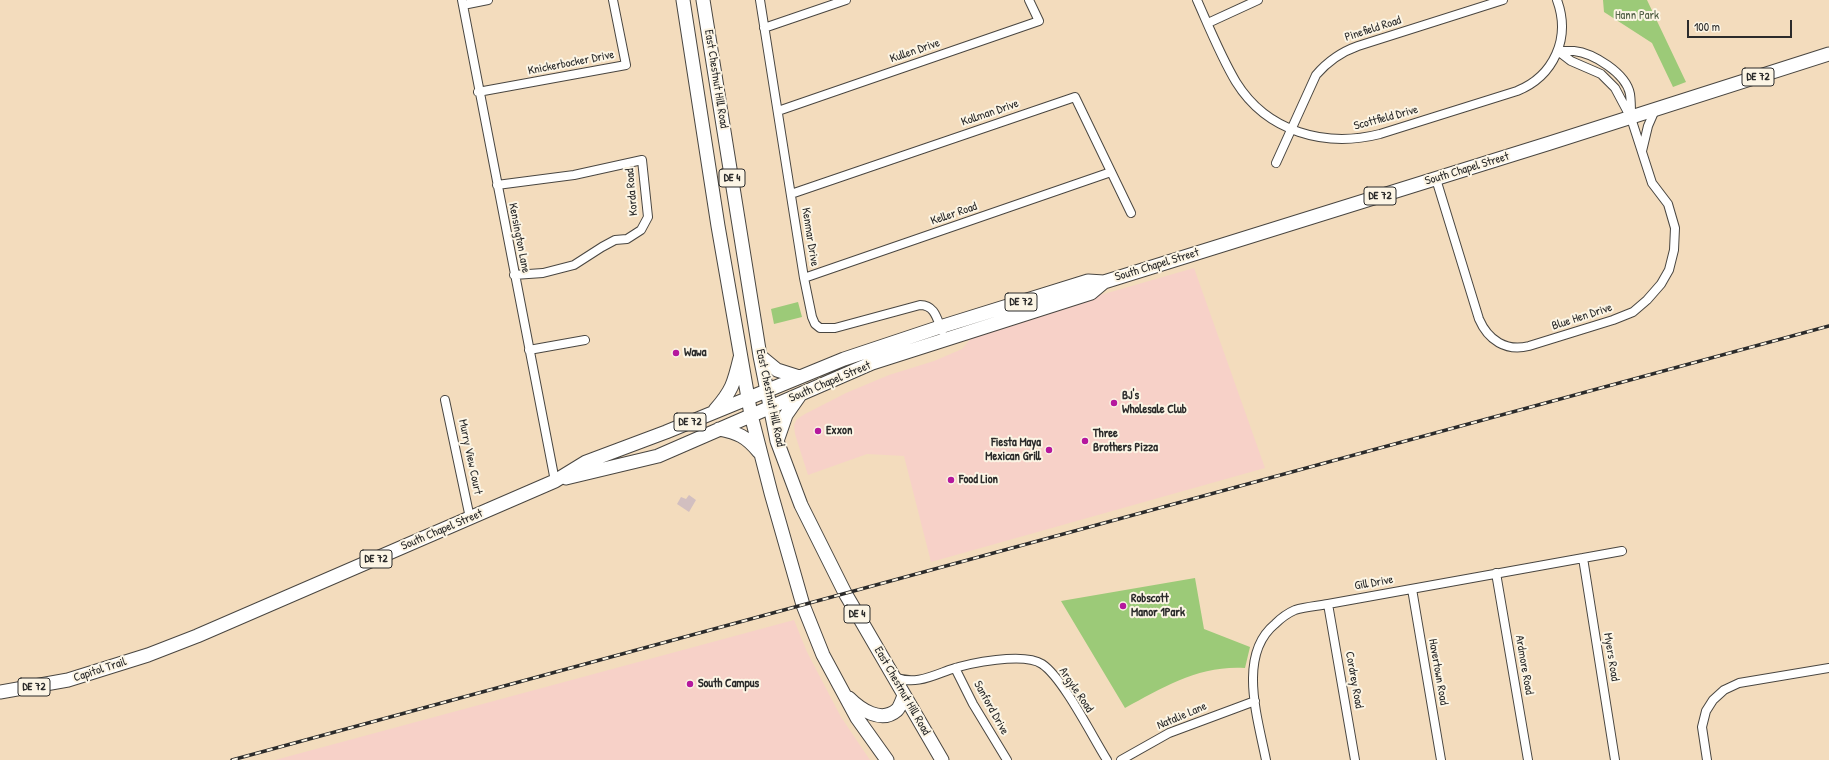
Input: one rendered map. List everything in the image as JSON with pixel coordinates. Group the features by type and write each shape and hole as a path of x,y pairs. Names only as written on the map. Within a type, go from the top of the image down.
{"main road":[{"name":"East Chestnut Hill Road","path":"683,0 718,226 751,415 760,455 803,605 823,655 839,688 857,718 887,760"},
{"name":"East Chestnut Hill Road","path":"703,0 760,356 777,441 812,530 845,593 942,760"},
{"name":"South Chapel Street","path":"197,636 555,481 586,462 666,432 748,397 844,359 940,327 1088,281 1104,282 1631,118 1829,54"},
{"name":"South Chapel Street","path":"555,481 658,456 872,364 945,339 1091,293 1104,282"},
{"path":"712,412 726,397 734,385 741,353"},
{"path":"760,356 777,370 799,377"},
{"path":"777,441 786,415 801,394"},
{"path":"719,429 741,434 750,441 760,455"},
{"name":"Capitol Trail","path":"0,692 68,680 148,655 197,636"},
{"path":"839,688 858,707 869,714 890,714 897,710 904,696"}],"street":[{"path":"462,3 488,0"},
{"name":"Knickerbocker Drive","path":"478,92 626,65 613,0"},
{"name":"Kenmar Drive","path":"760,0 804,278 812,317 815,324 820,328 835,328 920,305 925,305 933,310 945,339"},
{"path":"764,28 846,0"},
{"name":"Kullen Drive","path":"778,110 1039,21 1029,0"},
{"name":"Scottfield Drive","path":"1197,0 1231,72 1244,93 1266,115 1291,129 1310,136 1335,140 1360,138 1380,134 1524,88 1546,72 1558,51"},
{"path":"1208,23 1258,0"},
{"name":"Pinefield Road","path":"1276,163 1316,75 1336,56 1358,46 1503,0"},
{"path":"1557,0 1562,21 1558,51"},
{"name":"Kensington Lane","path":"462,3 478,92 555,481"},
{"name":"Blue Hen Drive","path":"1436,179 1482,327 1494,340 1509,347 1523,348 1629,314 1647,300 1665,277 1671,263 1674,250 1674,220 1668,204 1652,183 1631,118 1630,94 1624,81 1614,70 1604,63 1575,51 1558,51"},
{"name":"Kollman Drive","path":"791,194 1075,97 1131,213"},
{"path":"1642,152 1648,126 1655,110"},
{"name":"Korda Road","path":"497,185 574,175 642,160 648,217 641,230 626,239 615,240 574,265 543,273 514,275"},
{"name":"Keller Road","path":"804,278 1111,172"},
{"path":"529,350 585,340"},
{"name":"Murry View Court","path":"445,400 470,518"},
{"name":"Gill Drive","path":"1266,760 1255,701 1253,671 1254,657 1269,628 1281,618 1294,611 1328,604 1622,551"},
{"name":"Myers Road","path":"1583,558 1615,760"},
{"name":"Ardmore Road","path":"1496,573 1528,760"},
{"name":"Havertown Road","path":"1412,589 1442,760"},
{"name":"Cordrey Road","path":"1328,604 1355,760"},
{"name":"Argyle Road","path":"893,677 908,682 916,681 955,668 1014,658 1029,659 1042,664 1062,687 1107,760"},
{"name":"Sanford Drive","path":"955,668 973,704 1007,760"},
{"path":"1707,760 1702,727 1706,711 1713,700 1724,690 1739,684 1829,668"},
{"path":"904,696 916,681"},
{"name":"Natalie Lane","path":"1121,760 1169,733 1255,701"}],"shaded area":[{"path":"1194,268 1265,468 931,562 904,456 867,454 808,475 795,434 794,425 797,419 805,414 846,393 889,375 934,361 962,349 973,336 1083,300"},
{"path":"689,495 696,500 689,512 677,504 681,497 686,499"},
{"name":"South Campus","path":"794,620 807,652 841,717 870,760 275,760"}],"green space":[{"name":"Hann Park","path":"1603,0 1647,0 1686,82 1673,87 1652,43 1604,12"},
{"path":"798,302 802,317 774,324 771,309"},
{"path":"1195,578 1204,629 1250,647 1245,668 1213,670 1182,679 1153,692 1125,708 1061,601"}],"railway":[{"path":"232,760 1829,326"}],"place":[{"name":"Wawa","path":"676,353"},
{"name":"BJ's Wholesale Club","path":"1114,403"},
{"name":"Exxon","path":"818,431"},
{"name":"Three Brothers Pizza","path":"1085,441"},
{"name":"Fiesta Maya Mexican Grill","path":"1049,450"},
{"name":"Food Lion","path":"951,480"},
{"name":"Robscott Manor 1Park","path":"1123,606"},
{"name":"South Campus","path":"690,684"}]}
